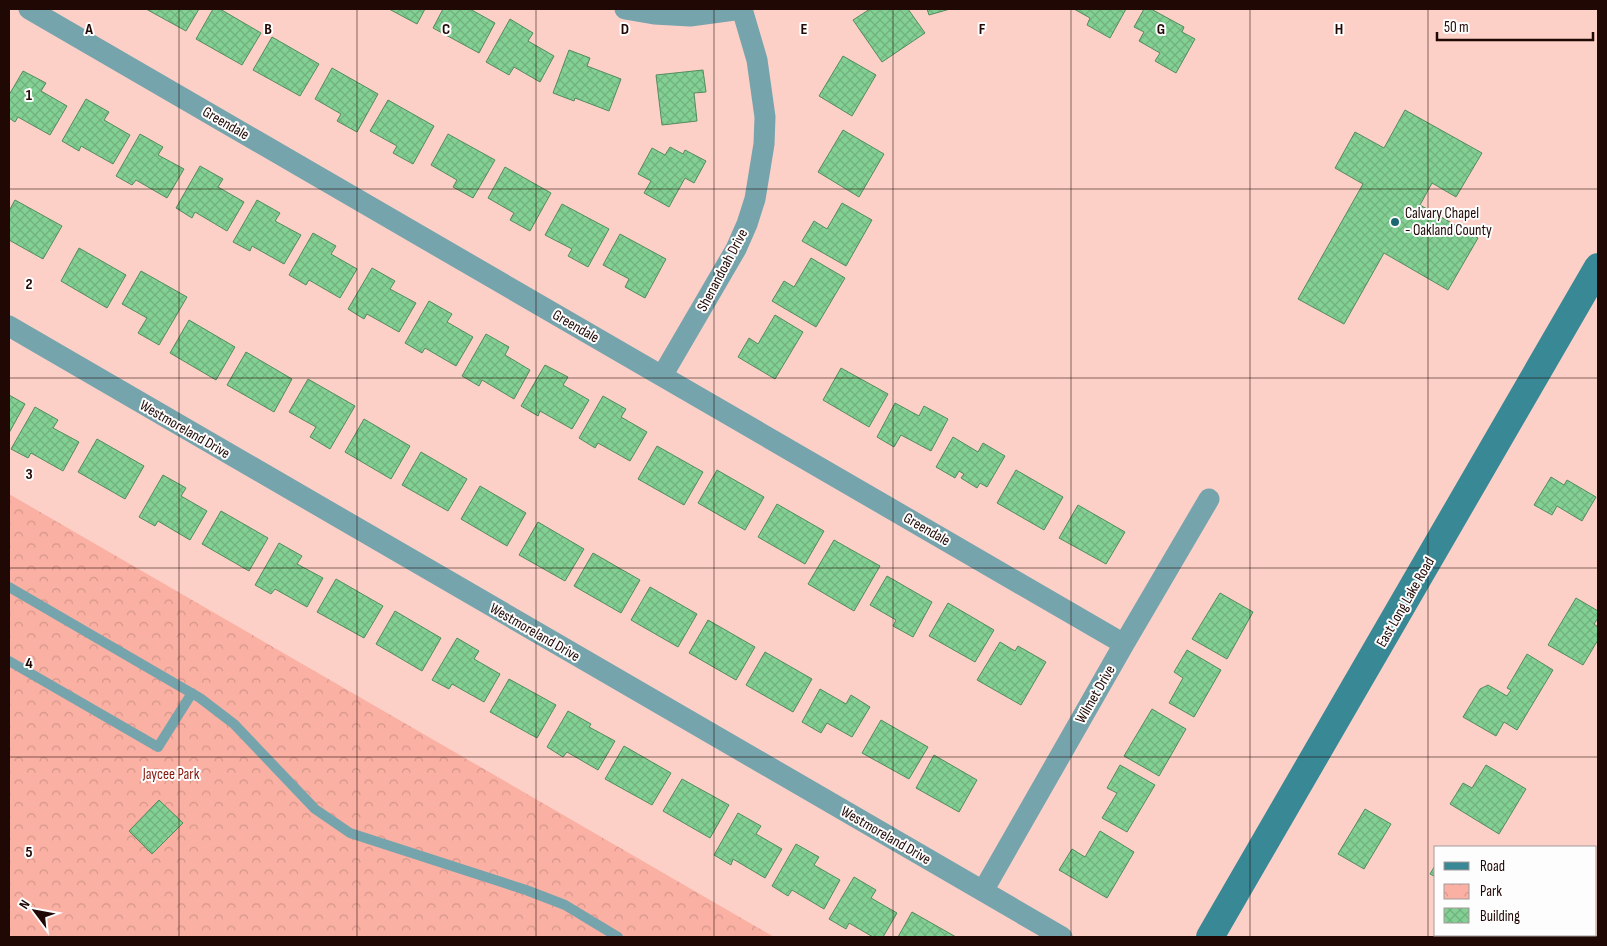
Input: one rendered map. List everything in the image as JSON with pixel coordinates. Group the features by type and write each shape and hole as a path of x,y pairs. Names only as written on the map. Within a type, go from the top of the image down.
{"main road":[{"name":"East Long Lake Road","path":"1210,937 1598,267"}],"street":[{"name":"Greendale","path":"29,9 1124,644"},
{"path":"625,9 654,14 690,16 742,9"},
{"name":"Shenandoah Drive","path":"662,376 736,249 755,199 764,144 765,117 757,60 742,9"},
{"name":"Westmoreland Drive","path":"9,326 1062,937"},
{"name":"Wilmet Drive","path":"983,891 1209,498"}],"lane":[{"path":"9,588 192,693 234,724 315,810 350,832 526,890 565,905 618,937"},
{"path":"9,661 158,747 192,693"}],"green space":[{"name":"Jaycee Park","path":"9,494 774,937 9,937"}],"building":[{"path":"146,9 199,9 186,31"},
{"path":"213,9 220,9 261,33 242,65 196,39"},
{"path":"389,9 425,9 417,24"},
{"path":"443,9 470,9 495,23 479,53 433,28"},
{"path":"870,9 908,9 925,33 882,62 853,20"},
{"path":"927,9 950,9 929,15"},
{"path":"1074,9 1126,9 1110,38 1087,25 1090,18"},
{"path":"1144,9 1151,9 1184,27 1182,32 1195,39 1176,73 1155,61 1160,53 1139,41 1144,32 1134,27"},
{"path":"510,19 533,33 528,41 554,56 540,82 514,67 509,75 486,62"},
{"path":"272,37 319,64 300,96 253,70"},
{"path":"569,50 590,58 587,66 621,79 609,111 575,98 574,101 553,93"},
{"path":"843,56 876,75 852,116 819,96"},
{"path":"332,68 378,94 357,132 337,121 341,114 315,99"},
{"path":"703,70 706,92 694,93 697,121 662,125 656,75"},
{"path":"23,71 46,83 41,91 67,106 50,135 18,117 15,122 9,118 9,95"},
{"path":"86,99 109,112 104,120 130,135 113,164 81,146 79,151 62,141"},
{"path":"388,100 434,126 413,164 393,153 397,146 370,131"},
{"name":"Calvary Chapel - Oakland County","path":"1405,110 1482,153 1456,197 1432,183 1420,205 1478,238 1448,290 1384,253 1344,324 1298,299 1363,184 1335,168 1355,132 1384,148"},
{"path":"843,130 884,154 859,197 818,172"},
{"path":"140,134 163,147 158,155 184,169 167,198 136,180 132,185 116,176"},
{"path":"448,134 495,160 473,198 453,187 457,180 431,165"},
{"path":"670,147 683,154 685,150 706,161 694,183 685,178 669,207 644,193 651,181 638,174 652,148 665,155"},
{"path":"200,166 223,179 218,187 244,202 227,231 195,212 192,218 176,208"},
{"path":"505,167 551,193 530,231 510,220 514,213 488,198"},
{"path":"15,200 62,226 43,259 9,240 9,211"},
{"path":"257,200 280,213 275,221 301,235 284,264 252,246 250,251 233,242"},
{"path":"842,203 872,220 846,266 802,241 814,221 827,229"},
{"path":"562,204 609,229 588,267 568,256 572,249 545,235"},
{"path":"313,233 336,246 331,254 357,269 340,298 309,280 306,285 289,275"},
{"path":"620,234 666,259 645,298 625,287 629,279 603,265"},
{"path":"79,248 126,275 107,308 61,281"},
{"path":"811,258 845,278 816,327 772,301 784,281 794,287"},
{"path":"372,268 395,281 390,289 416,303 399,332 367,314 364,319 348,309"},
{"path":"141,271 187,297 159,345 138,333 147,318 122,304"},
{"path":"429,301 452,314 447,322 473,337 456,366 425,348 422,353 405,343"},
{"path":"775,315 803,332 775,379 738,357 749,338 758,344"},
{"path":"189,320 235,347 216,380 170,353"},
{"path":"486,334 509,347 505,355 530,370 514,399 482,380 479,386 462,376"},
{"path":"246,352 292,379 274,412 227,385"},
{"path":"545,365 568,377 563,385 589,400 572,429 540,411 538,416 521,406"},
{"path":"841,368 888,394 869,427 823,400"},
{"path":"308,379 355,406 330,449 310,437 316,427 289,412"},
{"path":"9,395 25,404 9,433"},
{"path":"603,396 626,409 621,417 647,432 630,461 598,443 595,448 579,438"},
{"path":"895,403 919,416 924,406 948,419 931,451 901,435 894,447 877,437"},
{"path":"35,407 58,420 53,428 79,442 63,471 31,453 28,458 11,449"},
{"path":"364,419 410,446 391,479 345,452"},
{"path":"953,437 978,452 983,443 1005,456 987,487 980,483 977,488 961,478 964,474 959,471 955,478 936,467"},
{"path":"97,439 144,466 125,499 78,472"},
{"path":"657,446 703,472 684,505 638,479"},
{"path":"421,452 467,479 448,511 402,485"},
{"path":"717,470 764,497 745,530 698,503"},
{"path":"1016,470 1063,497 1044,530 997,503"},
{"path":"163,475 186,488 181,496 207,511 190,540 158,521 155,526 139,517"},
{"path":"1551,477 1564,485 1567,480 1596,497 1582,521 1557,506 1552,515 1534,505"},
{"path":"480,486 526,513 507,546 461,519"},
{"path":"777,504 824,531 805,564 758,537"},
{"path":"1078,505 1125,532 1106,564 1059,538"},
{"path":"221,511 268,538 249,571 202,544"},
{"path":"538,522 584,549 565,581 519,555"},
{"path":"834,540 880,566 854,611 808,584"},
{"path":"279,543 302,556 297,564 323,578 307,607 275,589 271,594 255,585"},
{"path":"593,553 640,580 621,613 574,586"},
{"path":"887,576 932,602 913,637 893,626 896,620 870,605"},
{"path":"336,579 383,606 364,638 317,612"},
{"path":"650,587 697,614 678,647 631,620"},
{"path":"1220,593 1253,612 1227,659 1192,639"},
{"path":"1576,598 1598,611 1598,618 1594,624 1598,627 1598,640 1583,665 1548,645"},
{"path":"948,603 994,630 975,662 929,636"},
{"path":"395,611 441,638 422,671 376,644"},
{"path":"708,620 755,647 736,680 689,653"},
{"path":"457,638 479,651 474,659 500,674 484,702 452,684 449,689 432,680"},
{"path":"1000,642 1015,651 1018,646 1046,662 1021,705 977,680"},
{"path":"1187,650 1221,670 1194,717 1169,703 1183,678 1174,672"},
{"path":"765,652 812,679 793,712 746,685"},
{"path":"1527,654 1553,670 1517,730 1504,722 1496,736 1463,717 1480,689 1488,685 1507,696 1511,690 1507,688"},
{"path":"509,679 556,705 537,738 490,712"},
{"path":"820,689 846,704 851,695 870,707 852,737 827,723 821,733 802,722"},
{"path":"1152,709 1186,729 1159,776 1124,756"},
{"path":"568,711 591,724 589,727 615,741 598,770 567,752 563,757 547,747"},
{"path":"881,720 928,747 909,779 862,753"},
{"path":"624,746 671,773 652,805 605,779"},
{"path":"934,755 977,780 959,812 916,788"},
{"path":"1120,765 1155,785 1127,832 1102,818 1117,793 1107,788"},
{"path":"1486,765 1526,789 1499,834 1450,804 1463,783 1472,788"},
{"path":"682,779 729,805 710,838 663,811"},
{"path":"159,800 183,823 152,854 129,831"},
{"path":"1365,809 1391,824 1364,869 1338,854"},
{"path":"738,813 761,826 756,834 782,849 765,878 733,859 731,865 714,855"},
{"path":"1100,831 1134,852 1107,898 1059,870 1072,849 1085,857"},
{"path":"796,844 819,857 814,865 840,880 824,909 792,890 788,896 772,886"},
{"path":"1434,867 1434,876 1430,874"},
{"path":"854,877 876,890 871,898 897,913 883,937 873,937 849,923 846,929 829,919"},
{"path":"912,912 956,937 898,937"}],"place":[{"name":"Calvary Chapel - Oakland County","path":"1395,222"}]}
